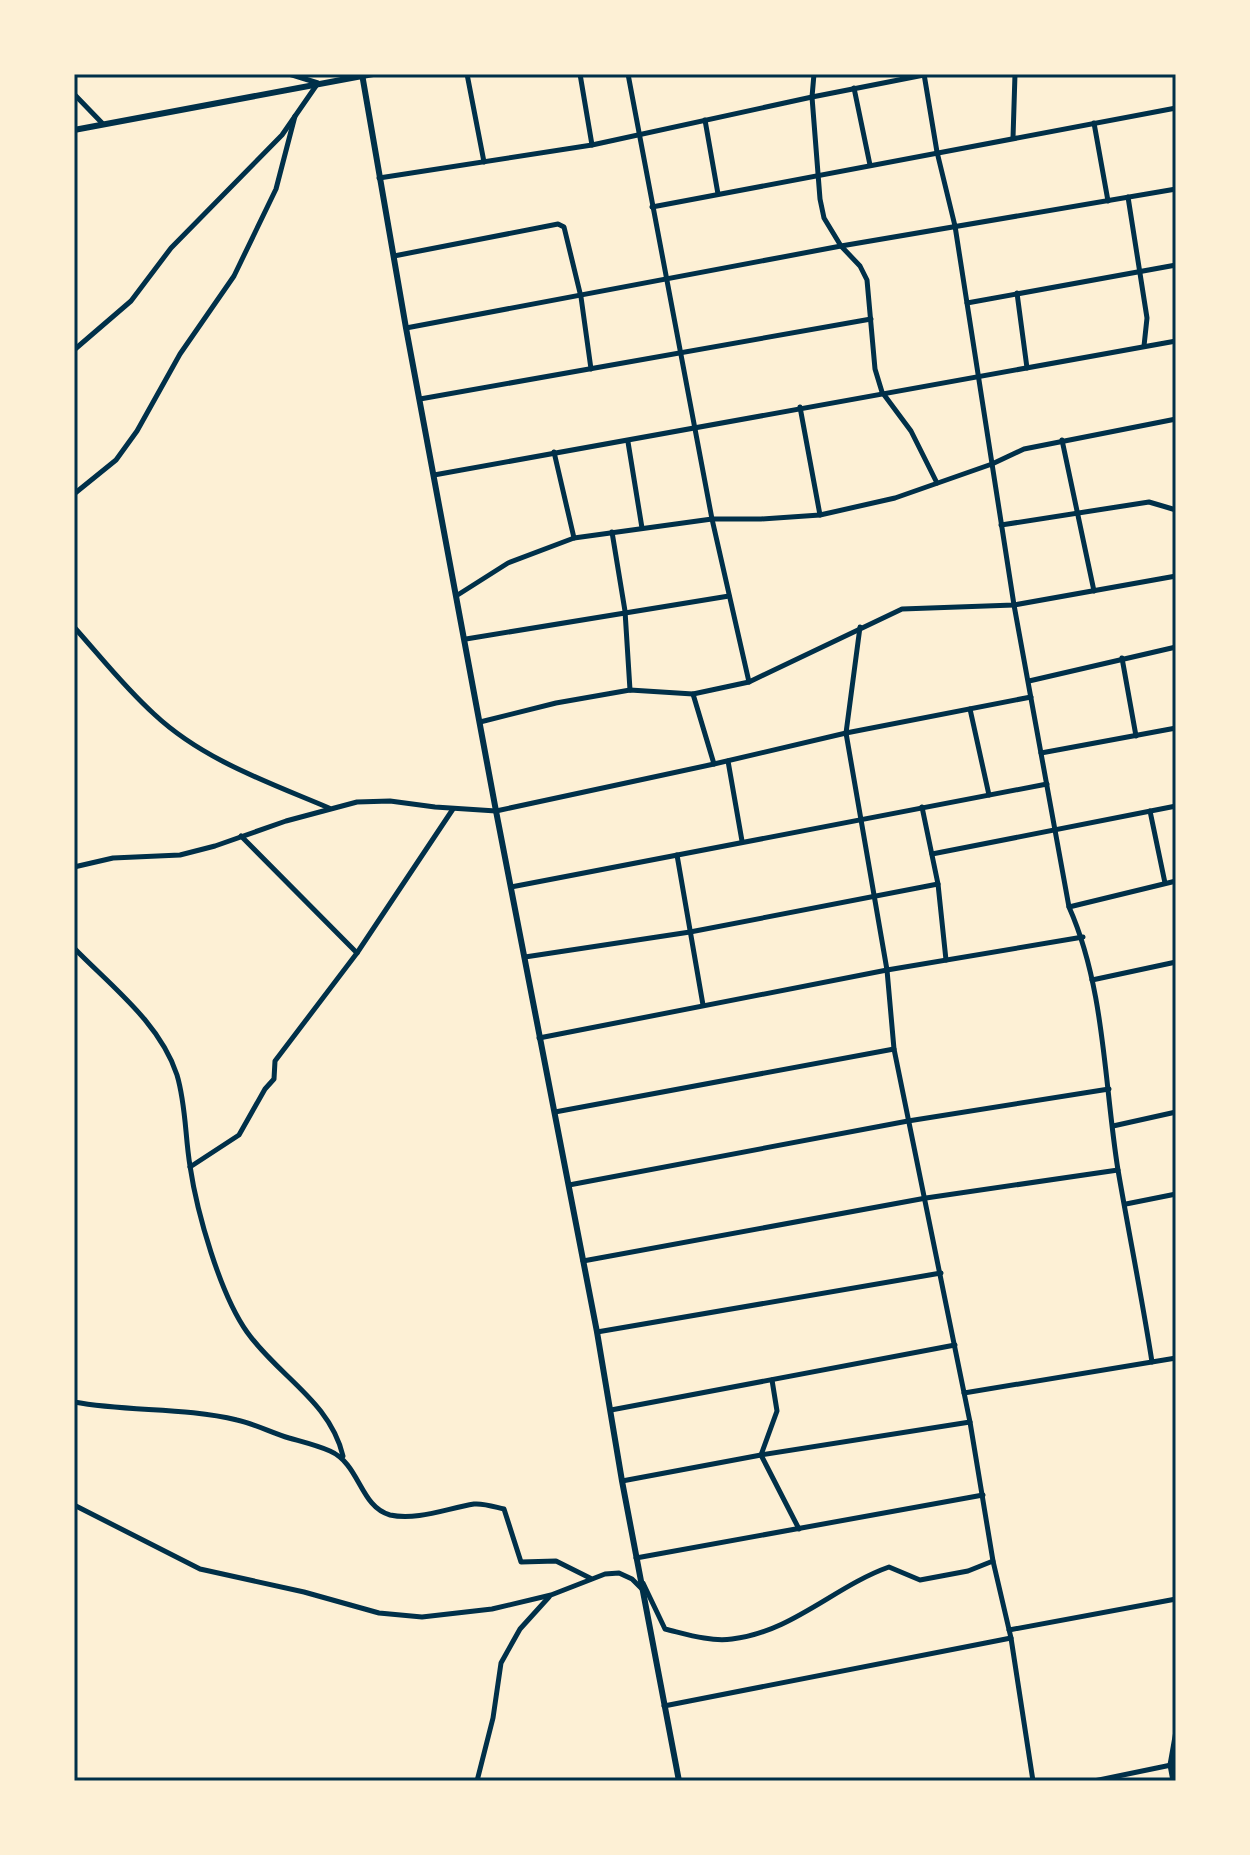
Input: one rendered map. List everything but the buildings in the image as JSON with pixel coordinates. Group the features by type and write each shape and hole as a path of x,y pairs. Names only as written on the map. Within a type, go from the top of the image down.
{"street":[{"path":"289,74 318,83"},
{"path":"74,130 373,74"},
{"path":"467,74 484,162"},
{"path":"580,74 592,145"},
{"path":"628,74 712,519 749,682"},
{"path":"814,74 812,97 824,218 867,280 875,369 882,392 911,431 937,483"},
{"path":"1013,138 1015,74"},
{"path":"362,75 406,328 679,1781"},
{"path":"379,178 592,145 924,75 937,152 955,226 1014,605 1069,907 1083,937 1092,980 1118,1170 1152,1362"},
{"path":"74,350 131,301 171,248 282,135 318,83"},
{"path":"854,88 870,165"},
{"path":"74,94 103,124"},
{"path":"652,207 1176,108"},
{"path":"74,494 116,460 137,431 180,354 234,276 276,189 295,116"},
{"path":"704,120 718,194"},
{"path":"1094,123 1108,201"},
{"path":"406,328 841,246 1176,189"},
{"path":"1128,197 1142,271 1147,318 1144,346"},
{"path":"394,256 558,224 564,227 581,297 591,369"},
{"path":"967,303 1176,265"},
{"path":"1017,293 1027,368"},
{"path":"420,399 871,319"},
{"path":"434,475 554,452 628,442 696,426 882,392 1176,342"},
{"path":"800,407 820,515"},
{"path":"456,596 508,563 574,538 712,519 820,515 895,498 992,464 1024,449 1176,419"},
{"path":"1062,440 1094,591"},
{"path":"628,442 642,528"},
{"path":"554,452 574,538"},
{"path":"1001,525 1149,502 1176,510"},
{"path":"612,532 625,611 630,690"},
{"path":"480,722 556,703 630,690 693,694 749,682 902,609 1014,605 1176,576"},
{"path":"466,639 729,596"},
{"path":"74,627 154,715 191,742 229,766 330,808"},
{"path":"860,627 846,733 887,970 894,1049 970,1422 993,1561 1011,1638 1033,1781"},
{"path":"1029,681 1176,647"},
{"path":"1122,658 1136,736"},
{"path":"693,694 714,764"},
{"path":"74,867 113,858 180,855 357,802 390,801 496,811 846,733 1031,697"},
{"path":"970,709 989,795"},
{"path":"1041,753 1176,728"},
{"path":"728,761 742,841"},
{"path":"511,887 1047,784"},
{"path":"932,854 1176,806"},
{"path":"922,807 938,884 946,960"},
{"path":"190,1167 239,1135 274,1079 275,1061 357,953 453,809"},
{"path":"1150,811 1165,883"},
{"path":"241,836 357,953"},
{"path":"677,855 703,1005"},
{"path":"1069,907 1176,881"},
{"path":"525,957 690,932 938,884"},
{"path":"539,1038 887,970 1083,937"},
{"path":"74,948 141,1015 162,1045 176,1074 183,1103 190,1167 218,1270 247,1332 277,1366 302,1388 327,1419 343,1457 369,1501 391,1515 413,1515 478,1504 504,1509 521,1562 556,1561 591,1578"},
{"path":"1092,980 1176,962"},
{"path":"555,1112 894,1049"},
{"path":"569,1185 908,1121 1109,1089"},
{"path":"1113,1126 1176,1112"},
{"path":"583,1261 926,1198 1118,1170"},
{"path":"1126,1204 1176,1194"},
{"path":"597,1332 941,1273"},
{"path":"611,1410 955,1345"},
{"path":"964,1393 1176,1358"},
{"path":"772,1380 777,1411 761,1455 799,1529"},
{"path":"74,1402 110,1409 237,1420 317,1445 343,1457"},
{"path":"622,1481 970,1422"},
{"path":"636,1558 983,1495"},
{"path":"74,1505 200,1569 304,1592 379,1613 422,1617 492,1609 551,1595 591,1578 619,1573 632,1579 642,1589"},
{"path":"640,1575 665,1629 703,1638 734,1639 777,1626 857,1581 889,1567 920,1580 968,1571 993,1561"},
{"path":"477,1781 493,1718 501,1663 520,1629 551,1595"},
{"path":"1009,1630 1175,1600 1176,1610"},
{"path":"664,1706 1011,1638"},
{"path":"1173,1781 1176,1731"},
{"path":"1094,1781 1173,1764"}]}
